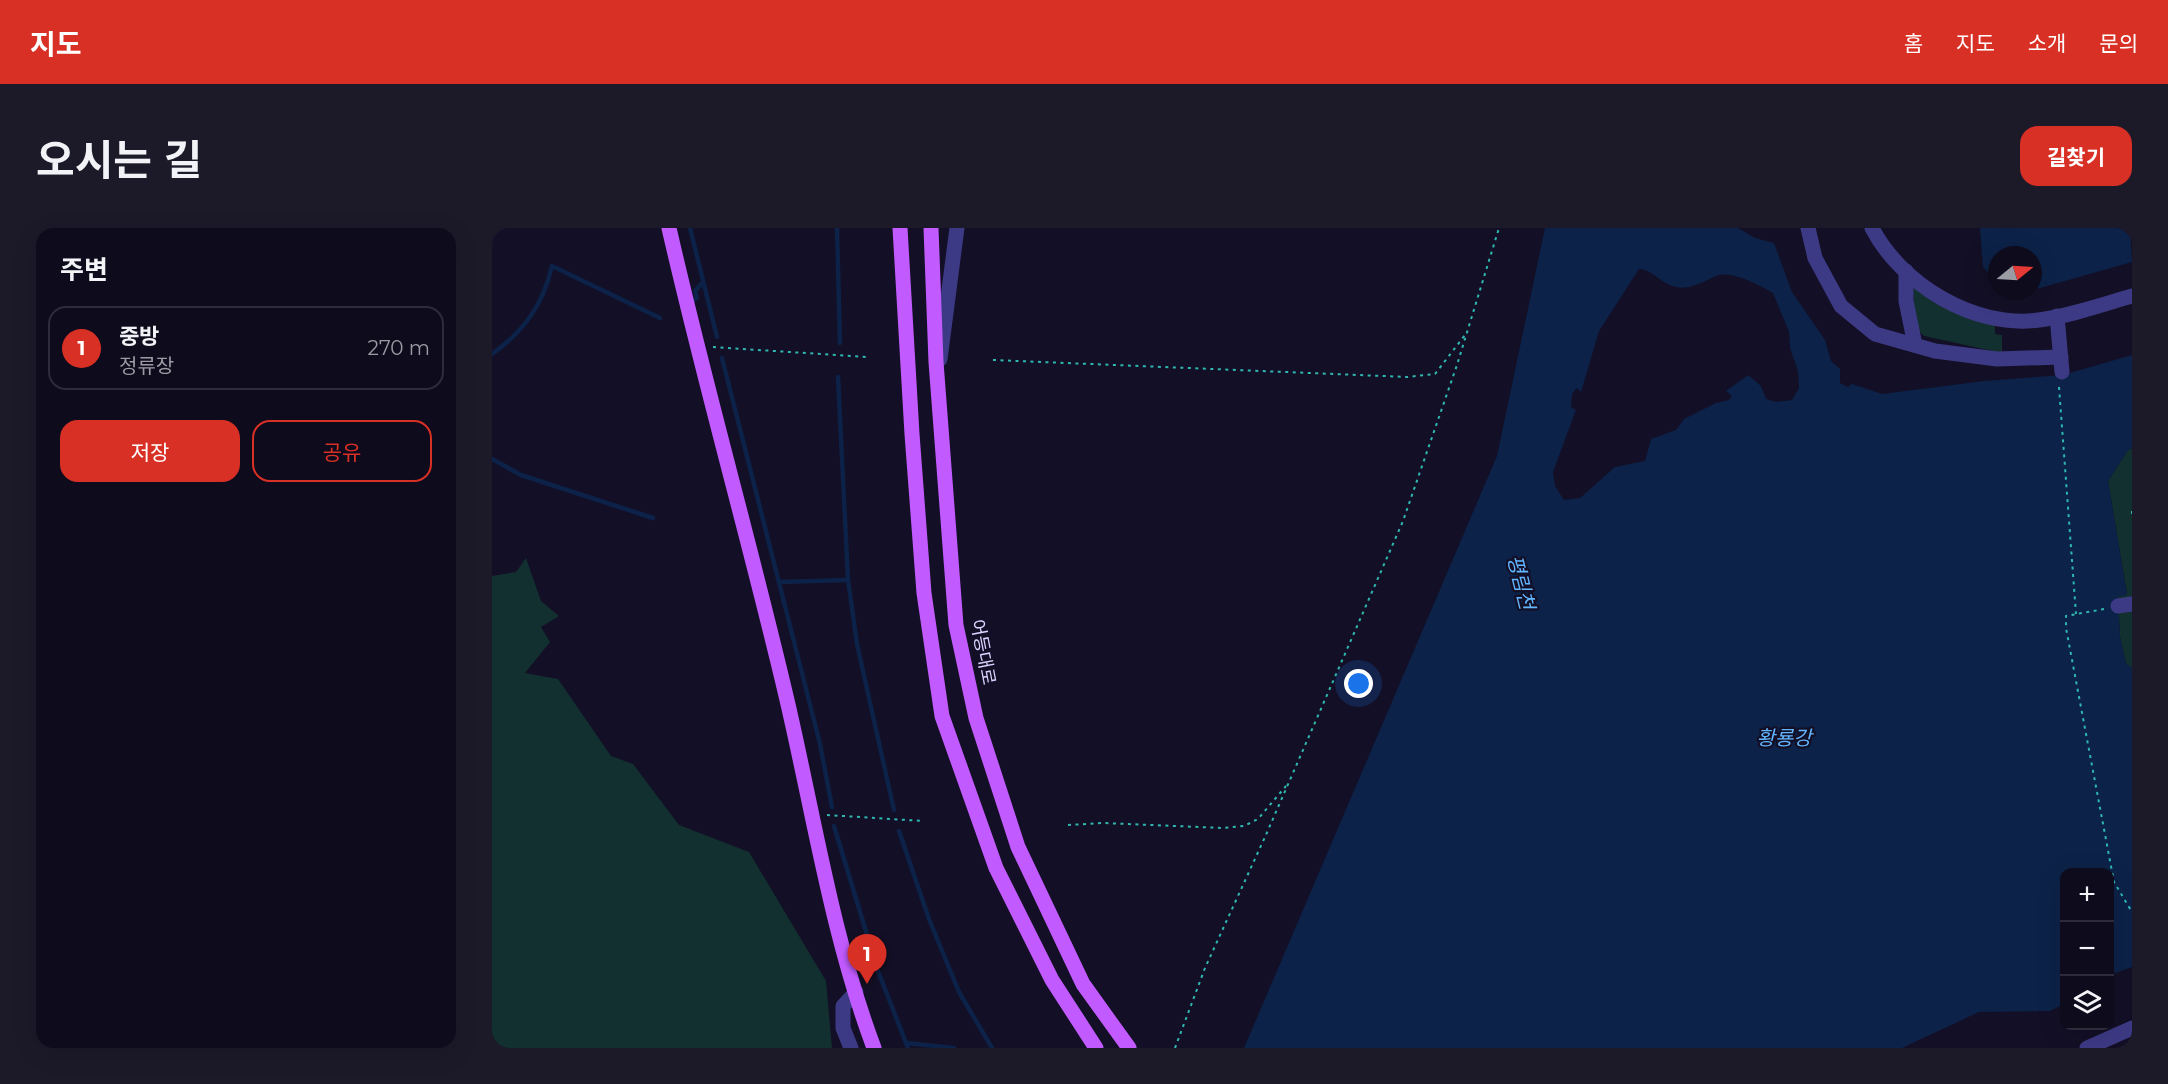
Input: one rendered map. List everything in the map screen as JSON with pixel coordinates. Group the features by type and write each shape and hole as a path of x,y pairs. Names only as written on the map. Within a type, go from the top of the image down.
{"main road":[{"path":"669,228 697,350 772,638 839,935 874,1048"},
{"path":"900,228 924,593 942,716 996,868 1052,980 1096,1048"},
{"name":"어등대로","path":"931,228 937,380 956,625 976,718 1018,847 1083,984 1129,1048"}],"street":[{"path":"937,380 957,228"},
{"path":"1808,228 1815,258 1841,306 1875,334 1935,351 2061,365 2057,316"},
{"path":"1872,228 1882,247 1917,283 1969,311 2008,319 2037,320 2132,296"},
{"path":"1906,271 1906,301 1915,345"},
{"path":"851,1048 843,1028 843,1006 856,992"},
{"path":"2087,1048 2132,1028"}],"path":[{"path":"1175,1048 1205,968 1403,521 1499,228"},
{"path":"993,360 1407,377 1435,374 1466,333"},
{"path":"697,350 711,347 866,357"},
{"path":"2061,365 2059,382 2076,614"},
{"path":"2125,605 2066,616 2066,628 2114,882 2132,912"},
{"path":"1068,825 1103,822 1223,828 1244,826 1258,819 1288,784"},
{"path":"812,814 923,821"}],"green space":[{"path":"1913,288 1969,319 1995,325 1995,334 2002,335 2002,353 1924,336 1915,327"},
{"path":"2132,448 2132,668 2126,664 2120,637 2118,596 2127,594 2108,481 2128,450"},
{"path":"526,558 541,601 559,616 541,627 550,642 525,673 558,679 611,756 633,764 679,825 749,852 826,981 832,1048 492,1048 492,576 516,572"}],"water":[{"name":"황룡강","path":"1545,228 1738,228 1755,238 1774,243 1792,292 1825,340 1831,361 1840,369 1840,383 1848,387 1852,384 1882,394 1984,381 2063,375 2132,355 2132,448 2128,450 2108,481 2127,595 2118,597 2120,637 2126,664 2132,668 2132,967 2114,974 2114,868 2060,868 2060,1006 2050,1011 1979,1012 1902,1048 1244,1048 1497,456","holes":["1639,269 1666,283 1681,288 1716,276 1729,275 1745,279 1773,293 1789,332 1790,348 1798,371 1799,388 1792,400 1776,402 1766,399 1761,386 1748,375 1726,391 1732,396 1729,400 1716,403 1684,419 1676,430 1651,439 1645,461 1615,467 1580,498 1564,500 1555,486 1553,472 1576,410 1571,407 1572,394 1577,388 1581,392 1599,331"]},
{"path":"1980,228 2130,228 2132,262 2042,287 2042,246 1988,246 1988,273 1983,267"}],"waterway":[{"path":"690,228 717,337"},
{"path":"837,228 840,343"},
{"path":"492,354 514,336 531,316 543,293 552,266 660,318"},
{"path":"690,302 697,298 695,291 703,282"},
{"path":"722,358 820,744 832,807"},
{"path":"838,377 848,580 857,644 894,810"},
{"path":"492,459 521,475 653,518"},
{"path":"779,582 848,580"},
{"path":"834,826 878,971 908,1048"},
{"path":"899,831 929,919 959,992 992,1048"},
{"path":"906,1043 954,1048"}],"place":[{"name":"중방","path":"867,984"}],"water label":[{"name":"평림천","path":"1521,582"}]}
